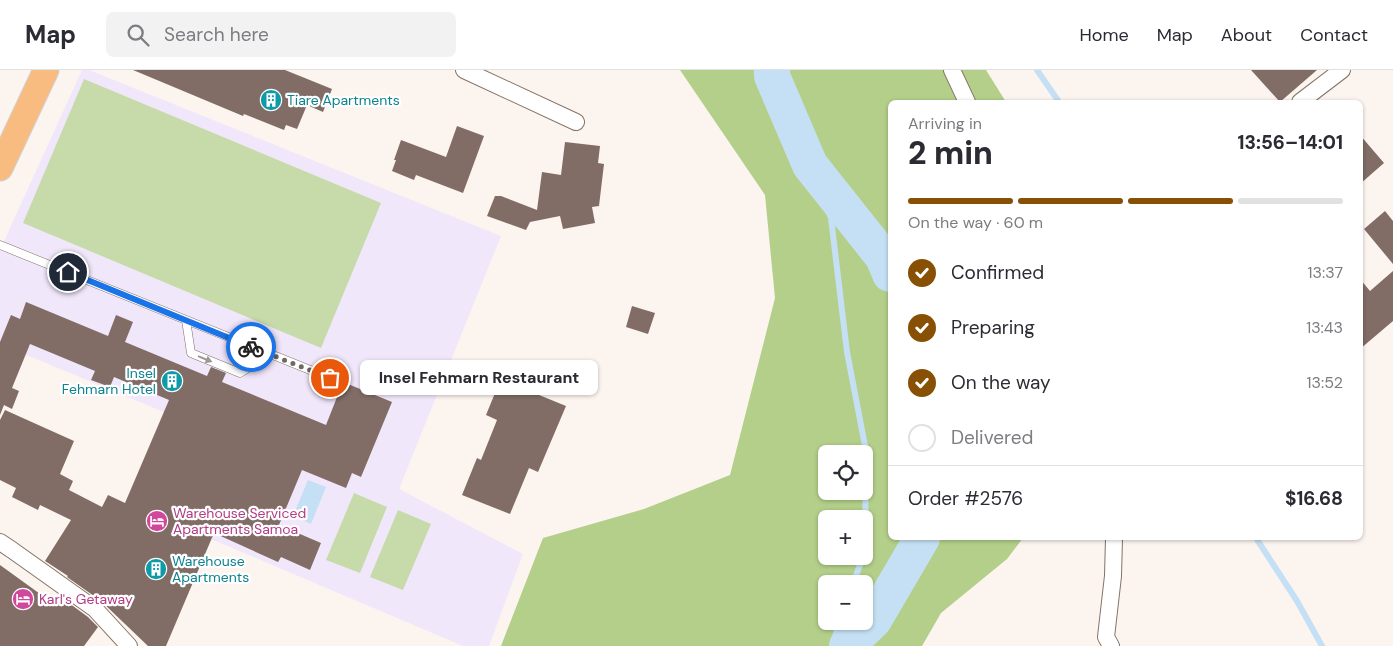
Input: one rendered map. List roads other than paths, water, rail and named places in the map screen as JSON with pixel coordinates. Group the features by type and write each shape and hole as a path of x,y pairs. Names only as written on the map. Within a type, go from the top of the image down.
{"main road":[{"path":"0,168 46,70"}],"street":[{"path":"464,70 576,122"},
{"path":"952,70 966,100"},
{"path":"1303,100 1342,70"},
{"path":"1111,646 1106,638 1113,576 1114,540"},
{"path":"0,542 95,609 129,646"}],"lane":[{"path":"0,245 330,378"},
{"path":"186,320 191,353 240,373 270,354"}],"water":[{"path":"308,480 326,487 311,524 293,516"}],"waterway":[{"path":"772,70 772,76 810,165 883,257 888,269"},
{"path":"1037,70 1058,100"},
{"path":"810,165 831,218 847,352 866,451 865,510"},
{"path":"847,646 874,620 921,540"},
{"path":"1257,540 1297,601 1322,646"},
{"path":"856,575 860,565"},
{"path":"832,646 837,630"}],"place":[{"name":"Tiare Apartments","path":"271,100"},
{"name":"Insel Fehmarn Restaurant","path":"330,378"},
{"name":"Insel Fehmarn Hotel","path":"172,381"},
{"name":"Warehouse Serviced Apartments Samoa","path":"157,521"},
{"name":"Warehouse Apartments","path":"156,569"},
{"name":"Karl's Getaway","path":"23,599"}]}
